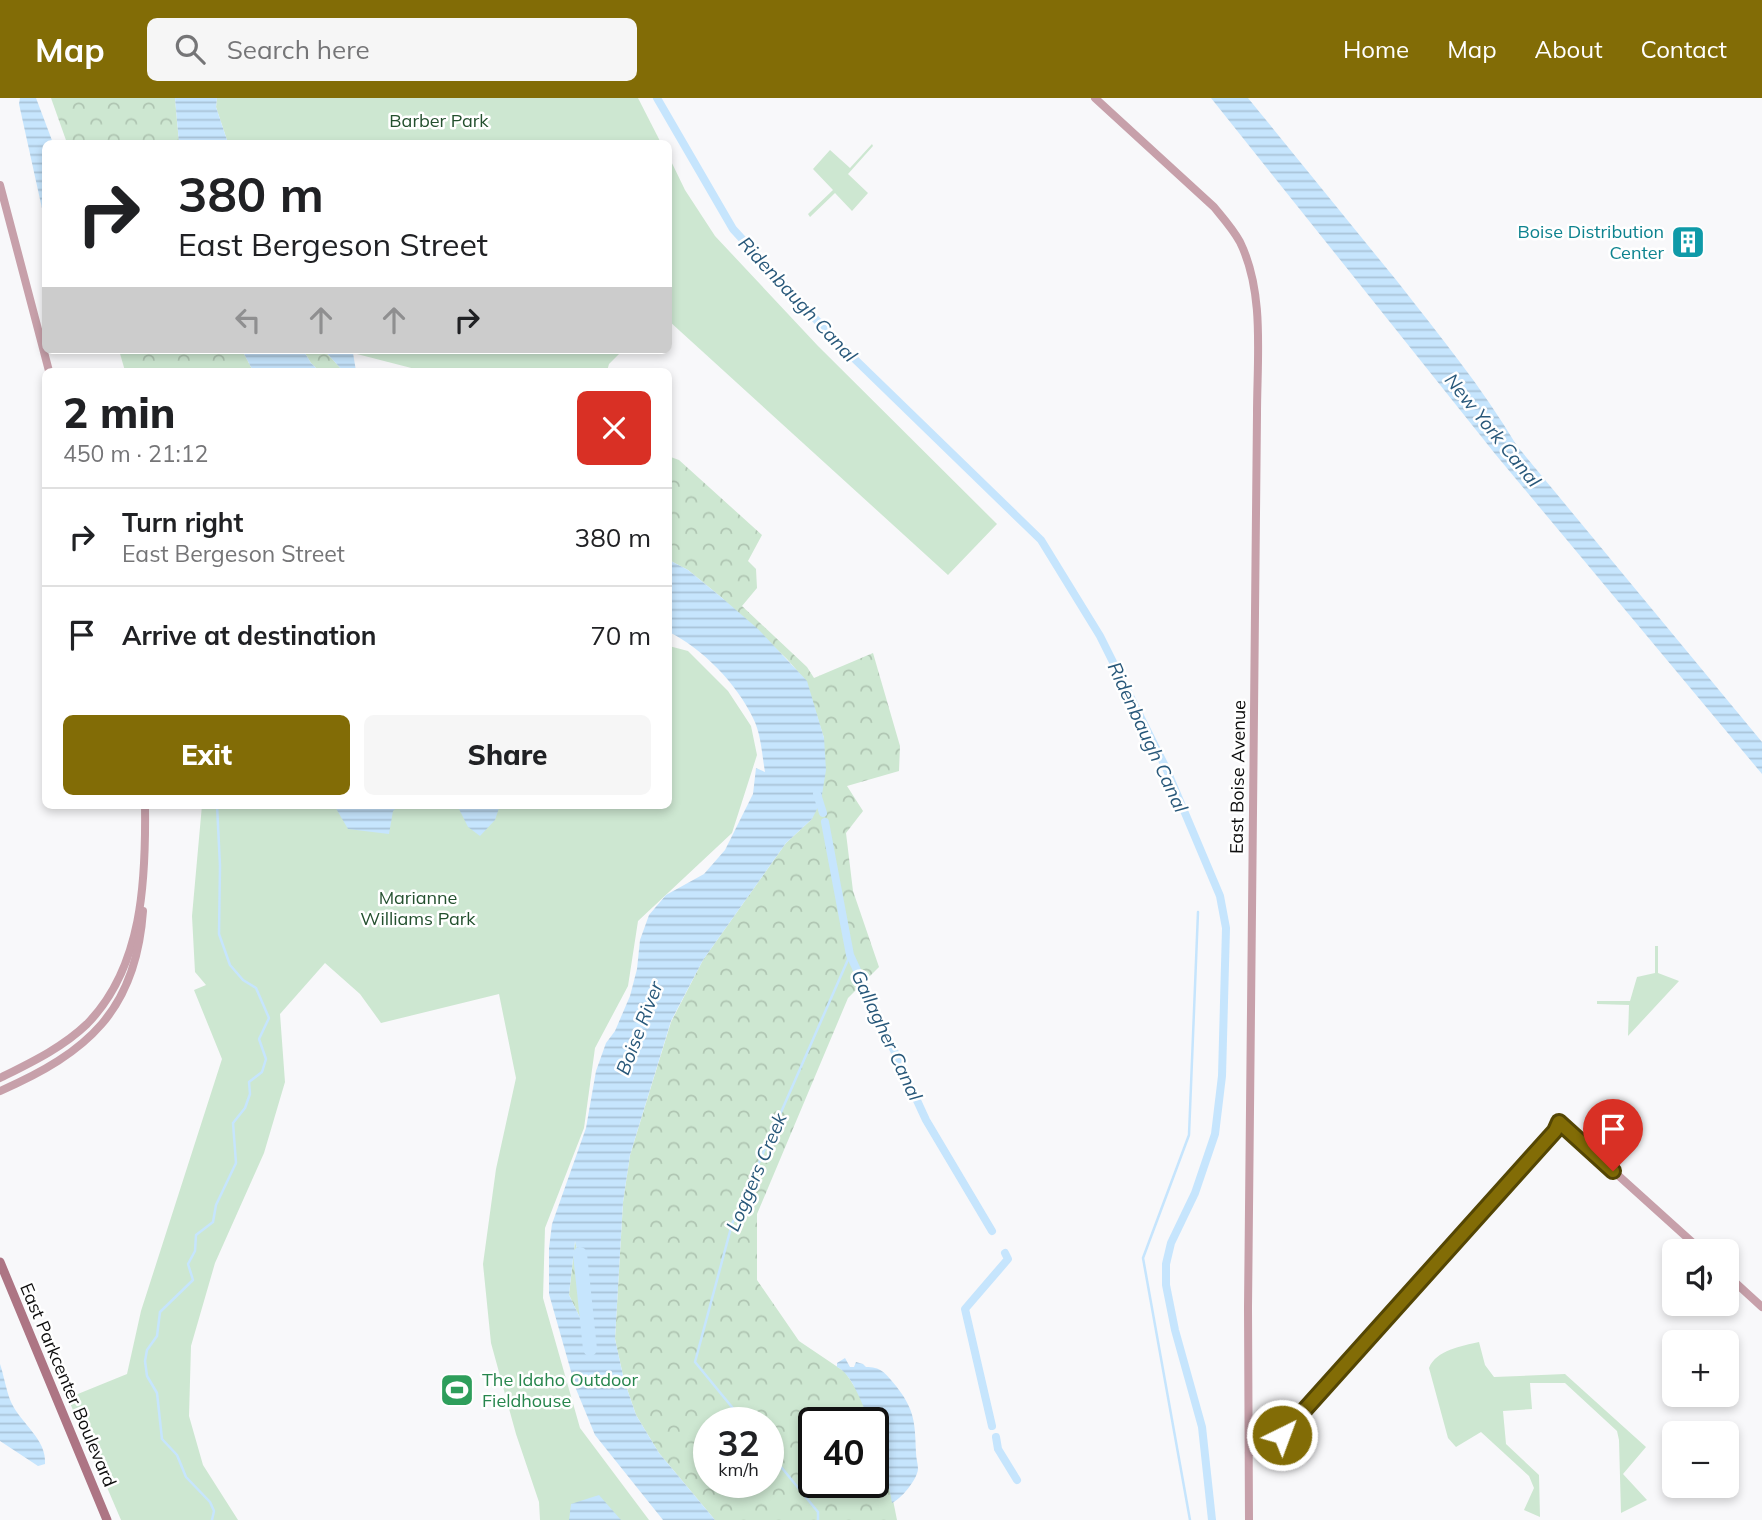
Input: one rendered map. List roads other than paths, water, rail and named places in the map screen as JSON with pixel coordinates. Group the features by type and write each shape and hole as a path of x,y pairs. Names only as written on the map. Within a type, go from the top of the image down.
{"main road":[{"name":"East Parkcenter Boulevard","path":"0,1262 107,1520"}],"street":[{"name":"East Boise Avenue","path":"1095,98 1214,207 1228,224 1240,241 1251,269 1256,300 1249,1520"},
{"path":"0,185 42,344"},
{"path":"0,1093 49,1068 74,1051 96,1031 128,984 139,953 143,908 145,809"},
{"path":"0,1078 40,1058 64,1042 86,1025 106,1000 126,962 143,886"},
{"path":"1249,1453 1273,1443 1282,1435 1555,1131 1559,1122 1689,1239"},
{"path":"1739,1286 1762,1307"},
{"path":"1248,1420 1255,1432 1263,1437 1282,1435"}],"water":[{"path":"20,98 36,98 52,140 42,140 42,208 19,104"},
{"path":"175,98 217,98 216,107 227,140 179,140"},
{"name":"New York Canal","path":"1211,98 1248,98 1267,121 1444,341 1517,446 1762,742 1762,774 1496,455"},
{"path":"244,354 305,354 316,368 251,368"},
{"path":"328,354 353,354 356,368 340,368"},
{"path":"672,562 688,570 758,629 807,681 824,738 826,770 821,801 812,819 786,843 703,960 671,1021 630,1155 623,1202 615,1339 624,1380 636,1415 659,1453 693,1494 693,1498 697,1498 715,1520 663,1520 595,1435 576,1389 549,1294 549,1248 552,1224 586,1128 596,1071 606,1043 615,1031 630,996 637,969 640,940 649,915 666,895 704,874 725,850 753,794 756,768 765,772 760,737 746,705 728,680 694,647 672,634","holes":["575,1241 591,1311 589,1331 586,1330 569,1295"]},
{"path":"336,809 395,809 389,834 348,829"},
{"path":"459,809 499,809 495,820 480,836 468,827"},
{"path":"845,1358 850,1367 854,1367 856,1362 883,1372 890,1378 910,1410 918,1469 908,1489 892,1503 889,1487 889,1407 864,1407 851,1381 837,1367 837,1363"},
{"path":"0,1364 11,1402 38,1439 45,1455 45,1464 38,1466 0,1441"},
{"path":"599,1495 621,1520 569,1520 571,1504"}],"waterway":[{"name":"Ridenbaugh Canal","path":"657,98 733,229 833,338 1041,540 1100,636 1166,768 1220,896 1226,928 1222,1076 1215,1134 1195,1193 1171,1243 1166,1264 1166,1285 1175,1330 1202,1427 1212,1520"},
{"name":"Gallagher Canal","path":"817,794 823,813"},
{"path":"212,1520 214,1511 210,1502 186,1477 177,1455 162,1439 157,1393 147,1376 145,1361 147,1350 157,1336 160,1312 193,1280 188,1264 195,1251 196,1235 213,1222 216,1205 236,1163 233,1123 245,1108 250,1094 249,1082 262,1072 266,1059 259,1039 269,1018 256,988 243,980 230,965 219,934 217,809"},
{"name":"Gallagher Canal","path":"825,822 850,955 926,1120 992,1231"},
{"path":"1190,1520 1143,1258 1189,1135 1198,912"},
{"name":"Loggers Creek","path":"732,1407 695,1362 732,1224 850,955"},
{"name":"Gallagher Canal","path":"992,1426 965,1309 1008,1259 1005,1253"},
{"name":"Boise River","path":"580,1254 590,1349"},
{"name":"Gallagher Canal","path":"996,1437 998,1449 1017,1480"},
{"name":"Loggers Creek","path":"784,1471 818,1512 818,1520"}],"place":[{"name":"Boise Distribution Center","path":"1688,242"},
{"name":"The Idaho Outdoor Fieldhouse","path":"457,1390"}],"park label":[{"name":"Barber Park","path":"439,121"},
{"name":"Marianne Williams Park","path":"418,908"}]}
